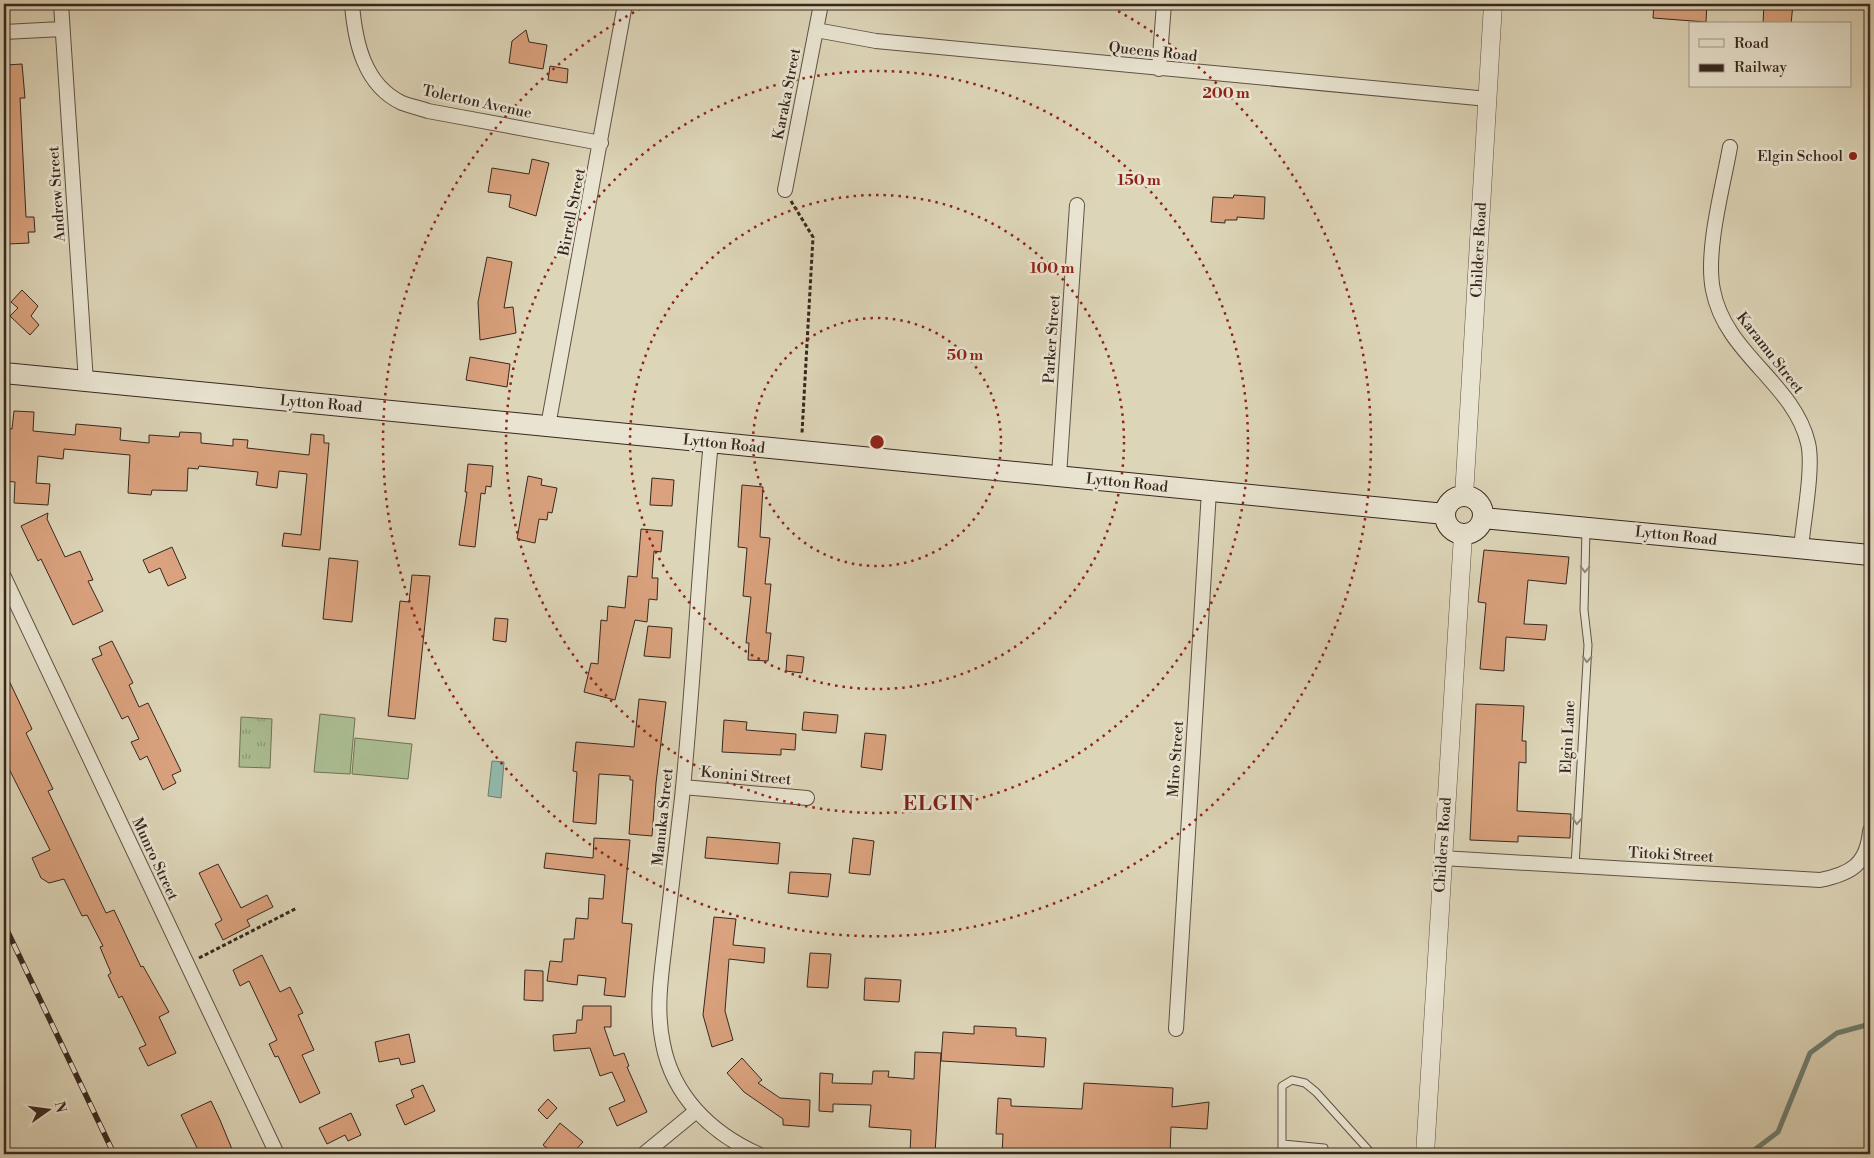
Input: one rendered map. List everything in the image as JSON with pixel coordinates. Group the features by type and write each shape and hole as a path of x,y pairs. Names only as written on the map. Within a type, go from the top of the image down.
{"main road":[{"name":"Lytton Road","path":"4,373 1445,514"},
{"path":"1464,496 1476,499 1480,505 1483,518 1477,529 1463,535 1449,530 1445,514 1453,500 1464,496"},
{"name":"Lytton Road","path":"1483,518 1870,555"}],"street":[{"name":"Andrew Street","path":"61,4 86,382"},
{"name":"Tolerton Avenue","path":"352,4 359,50 368,72 384,91 402,102 428,111 601,143"},
{"name":"Birrell Street","path":"548,426 625,4"},
{"name":"Karaka Street","path":"785,190 821,4"},
{"path":"1159,70 1164,4"},
{"name":"Childers Road","path":"1464,496 1493,4"},
{"path":"4,32 62,28"},
{"name":"Queens Road","path":"816,30 876,40 1159,70 1488,99"},
{"name":"Karamu Street","path":"1730,147 1713,247 1712,289 1718,310 1728,330 1790,404 1805,429 1809,445 1809,462 1801,549"},
{"name":"Parker Street","path":"1059,476 1077,205"},
{"name":"Manuka Street","path":"711,442 683,787 658,1002 663,1046 674,1078 695,1112 720,1133 738,1145 758,1154"},
{"name":"Miro Street","path":"1176,1029 1209,491"},
{"name":"Childers Road","path":"1425,1154 1463,535"},
{"name":"Munro Street","path":"4,577 277,1154"},
{"name":"Konini Street","path":"683,787 807,798"},
{"name":"Titoki Street","path":"1442,858 1820,880 1846,874 1858,865 1868,851 1870,831"},
{"path":"644,1154 695,1112"}],"lane":[{"name":"Elgin Lane","path":"1575,866 1588,645 1584,610 1586,527"},
{"path":"1282,1154 1282,1086 1292,1080 1305,1083 1316,1092 1372,1154"},
{"path":"1283,1144 1324,1148 1324,1154"}],"path":[{"path":"785,190 813,237 800,451"},
{"path":"187,964 297,908"}],"green space":[{"path":"320,714 355,718 350,774 314,772"},
{"path":"241,717 272,719 270,768 239,767"},
{"path":"355,738 412,744 408,779 352,774"}],"water":[{"path":"492,761 504,762 501,798 488,796"}],"building":[{"path":"1654,4 1707,4 1706,22 1653,18"},
{"path":"1764,4 1793,4 1791,22 1763,22"},
{"path":"526,30 529,42 547,45 543,69 509,63 512,41"},
{"path":"22,64 25,98 20,98 26,217 34,217 35,232 28,232 29,243 8,244 6,204 4,204 4,71 7,71 6,65"},
{"path":"550,66 568,69 567,83 548,80"},
{"path":"532,159 549,163 536,216 509,207 511,195 488,192 492,168 529,174"},
{"path":"1234,195 1265,197 1264,219 1237,217 1237,220 1225,220 1225,223 1211,222 1213,197 1233,198"},
{"path":"487,257 512,262 504,308 513,307 516,333 480,340 478,302"},
{"path":"22,290 38,306 31,316 39,325 30,335 10,316 18,308 11,302"},
{"path":"470,357 510,364 507,387 466,380"},
{"path":"14,411 34,412 33,431 75,435 76,424 121,428 120,440 149,443 149,435 179,437 180,432 201,433 201,443 233,446 233,439 248,440 247,448 309,455 311,434 324,435 324,443 329,443 320,550 282,546 284,533 301,535 307,474 279,471 277,488 256,485 258,472 199,466 198,469 188,468 187,491 152,490 151,495 128,493 130,455 64,449 63,459 38,456 36,483 50,484 48,505 14,503 15,482 4,481 7,453 4,453 4,437 5,428 12,429"},
{"path":"468,464 493,466 491,487 486,486 485,494 481,493 475,547 459,545 467,492 465,492"},
{"path":"528,476 542,479 541,485 557,488 552,513 548,512 547,520 539,519 535,543 517,539"},
{"path":"652,478 674,480 672,506 650,505"},
{"path":"742,485 763,487 760,537 770,538 765,584 771,584 766,633 771,633 768,661 748,660 749,643 746,643 751,597 743,596 747,548 738,547"},
{"path":"48,513 47,519 65,557 80,551 93,580 88,581 103,611 73,625 41,559 38,561 21,526"},
{"path":"641,529 663,531 661,552 654,551 652,578 658,578 657,600 649,599 647,622 635,620 615,700 584,692 591,663 598,664 601,620 607,621 608,606 625,608 628,576 637,577"},
{"path":"172,547 186,578 168,586 160,568 149,573 143,560"},
{"path":"1484,550 1569,557 1566,584 1528,580 1524,624 1547,625 1545,640 1506,637 1504,671 1480,669 1486,603 1478,602"},
{"path":"329,558 358,561 352,622 323,619"},
{"path":"412,575 430,576 415,719 388,716 400,601 409,602"},
{"path":"495,618 508,619 506,642 493,640"},
{"path":"648,626 672,628 670,658 644,656"},
{"path":"112,641 133,683 129,685 139,707 148,703 181,771 172,775 176,783 163,790 147,756 140,760 131,742 139,739 128,716 122,719 92,659 102,655 99,647"},
{"path":"787,655 804,657 802,673 786,671"},
{"path":"4,670 32,729 26,733 53,789 48,791 106,913 114,910 141,967 143,966 169,1012 159,1017 176,1053 148,1066 139,1048 146,1045 122,996 119,998 108,975 111,973 100,947 103,946 87,915 82,916 64,879 49,883 41,878 32,858 50,850 4,759 10,756 4,742"},
{"path":"639,699 666,702 656,783 652,836 629,834 633,780 630,780 630,776 599,774 596,824 573,822 577,772 573,771 576,742 634,747"},
{"path":"1476,704 1524,706 1522,741 1526,741 1526,763 1519,762 1517,811 1571,814 1570,838 1518,836 1518,842 1470,840"},
{"path":"804,712 838,715 836,733 802,730"},
{"path":"724,720 747,722 746,730 796,734 795,750 781,749 781,755 722,752"},
{"path":"865,733 886,735 882,770 861,767"},
{"path":"707,837 780,843 778,864 705,858"},
{"path":"594,838 630,840 622,923 632,924 625,997 604,995 606,978 578,975 577,985 547,981 550,961 562,962 564,939 574,939 576,918 588,919 589,898 603,899 605,875 544,868 546,853 593,858"},
{"path":"853,838 874,841 870,875 849,873"},
{"path":"218,864 241,908 267,895 273,907 247,920 250,926 223,940 215,924 222,920 199,873"},
{"path":"790,872 831,874 828,897 788,893"},
{"path":"714,917 736,919 733,945 765,948 764,963 729,959 725,1011 733,1040 712,1047 703,1015"},
{"path":"810,953 831,954 828,988 807,987"},
{"path":"262,955 280,992 290,987 303,1013 298,1015 314,1050 302,1055 320,1093 300,1103 278,1056 275,1057 269,1044 277,1040 249,981 240,986 233,970"},
{"path":"525,970 543,971 543,1001 524,1000"},
{"path":"865,978 901,980 899,1002 864,1000"},
{"path":"583,1006 611,1006 611,1027 604,1027 614,1056 624,1053 629,1066 627,1067 647,1112 617,1126 609,1108 625,1101 612,1072 600,1076 590,1048 554,1051 553,1035 576,1033 577,1020 582,1020"},
{"path":"974,1026 1016,1028 1016,1036 1046,1038 1044,1067 941,1061 943,1032 974,1034"},
{"path":"409,1034 415,1062 401,1065 399,1058 379,1062 375,1042"},
{"path":"915,1052 941,1053 935,1154 910,1153 911,1130 869,1127 871,1105 833,1104 833,1112 819,1111 820,1073 833,1074 832,1083 872,1084 873,1071 889,1071 888,1077 914,1079"},
{"path":"742,1058 762,1080 758,1083 780,1098 810,1100 809,1127 783,1125 783,1119 744,1092 727,1073"},
{"path":"1084,1083 1173,1088 1172,1107 1209,1102 1207,1129 1171,1127 1170,1154 1002,1154 1003,1134 996,1134 998,1098 1011,1099 1011,1106 1082,1109"},
{"path":"423,1085 435,1111 405,1125 396,1105 414,1097 411,1090"},
{"path":"548,1099 557,1108 547,1119 538,1110"},
{"path":"211,1101 234,1154 200,1154 181,1115"},
{"path":"351,1113 361,1135 348,1141 345,1135 327,1144 319,1128"},
{"path":"560,1123 583,1142 572,1154 563,1154 556,1149 553,1153 543,1145"}],"waterway":[{"path":"1749,1154 1778,1132 1810,1053 1837,1033 1870,1024"}],"railway":[{"path":"4,924 114,1154"}],"place":[{"name":"Elgin School","path":"1853,156"}],"district":[{"name":"ELGIN","path":"939,804"}]}
